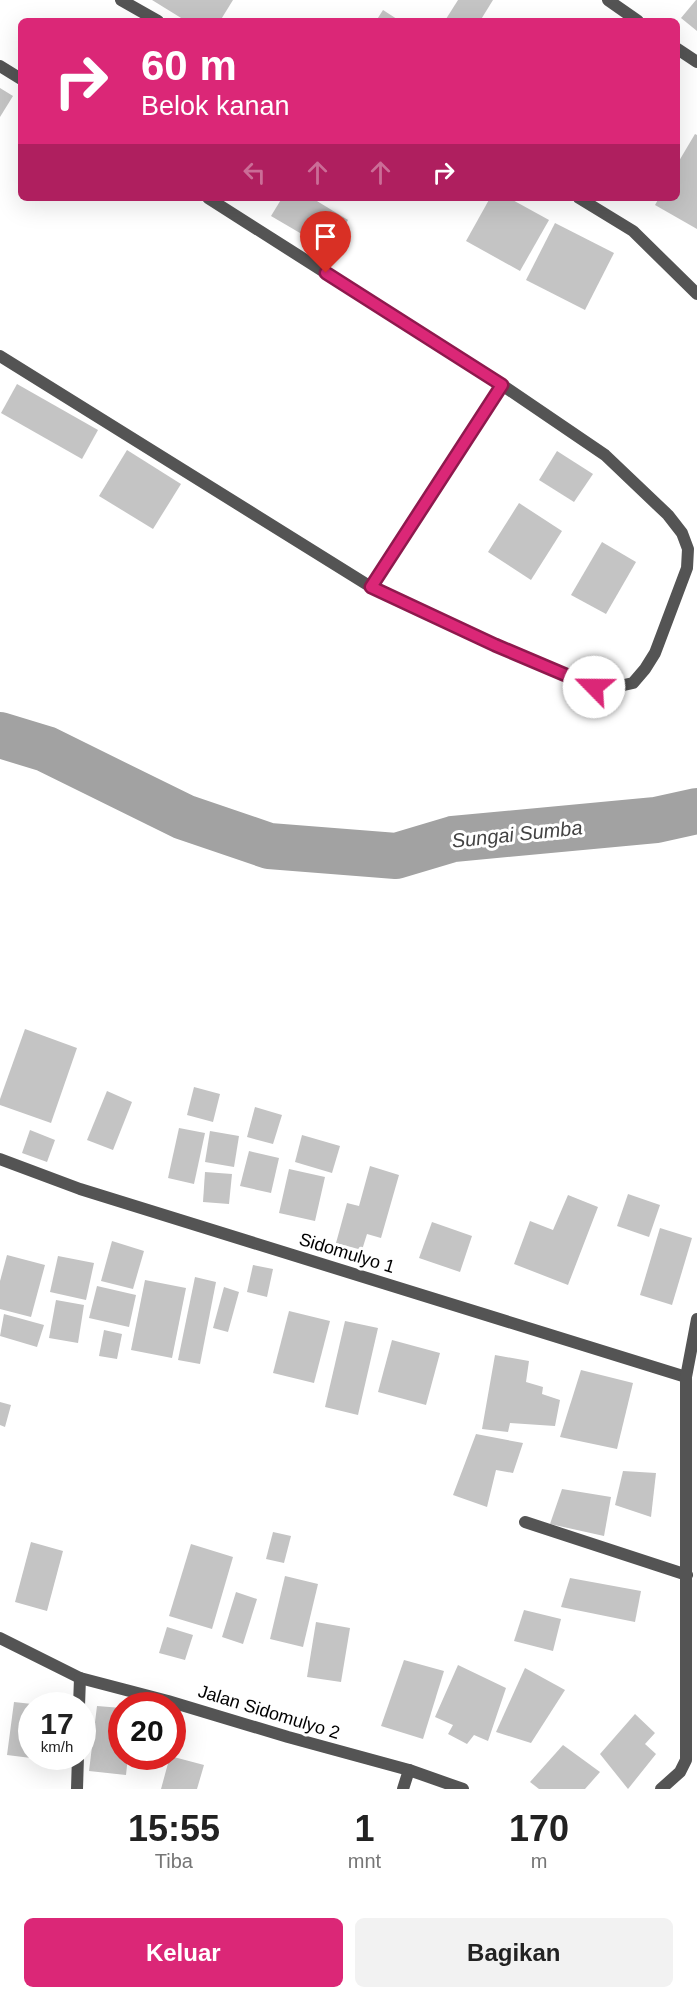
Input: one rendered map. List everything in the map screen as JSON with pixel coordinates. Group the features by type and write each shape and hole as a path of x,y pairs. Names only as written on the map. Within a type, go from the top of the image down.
{"street":[{"path":"121,0 153,18"},
{"path":"608,0 634,18"},
{"path":"680,51 697,62"},
{"path":"0,66 18,77"},
{"path":"0,356 371,587 495,645 594,687 615,687 633,683 655,653 687,568 688,549 682,533 668,515 605,455 502,385 213,201"},
{"path":"584,201 633,231 697,294"},
{"path":"371,587 502,385"},
{"name":"Sidomulyo 1","path":"0,1159 91,1193 686,1377"},
{"path":"661,1789 680,1772 686,1760 686,1377 697,1319"},
{"path":"525,1522 687,1575"},
{"name":"Jalan Sidomulyo 2","path":"0,1638 80,1678 409,1770 463,1789"},
{"path":"80,1678 80,1692"},
{"path":"77,1789 78,1770"},
{"path":"403,1789 409,1770"}],"building":[{"path":"152,0 233,0 222,18 181,18"},
{"path":"458,0 493,0 482,18 447,18"},
{"path":"697,0 697,31 681,18"},
{"path":"383,10 395,18 378,18"},
{"path":"0,88 13,96 0,117"},
{"path":"695,134 697,135 697,229 655,205 657,201 680,201 680,159"},
{"path":"280,201 317,201 348,220 329,250 271,216"},
{"path":"488,201 514,201 549,220 520,271 466,241"},
{"path":"555,223 614,253 585,310 526,280"},
{"path":"17,384 98,430 82,459 1,413"},
{"path":"127,450 181,484 153,529 99,496"},
{"path":"557,451 593,474 574,502 539,480"},
{"path":"519,503 562,531 531,580 488,552"},
{"path":"602,542 636,562 606,614 571,595"},
{"path":"25,1029 77,1048 51,1123 0,1105 0,1099"},
{"path":"194,1087 220,1094 213,1122 187,1115"},
{"path":"107,1091 132,1102 113,1150 87,1140"},
{"path":"255,1107 282,1115 273,1144 247,1137"},
{"path":"179,1128 205,1133 194,1184 168,1178"},
{"path":"30,1130 55,1140 47,1162 22,1153"},
{"path":"210,1131 239,1136 234,1167 205,1162"},
{"path":"302,1135 340,1146 332,1173 295,1162"},
{"path":"249,1151 279,1158 271,1193 240,1186"},
{"path":"370,1166 399,1175 381,1238 367,1234 362,1250 336,1243 347,1203 359,1206"},
{"path":"289,1169 325,1177 315,1221 279,1213"},
{"path":"205,1172 232,1174 229,1204 203,1202"},
{"path":"628,1194 660,1205 649,1237 617,1226"},
{"path":"568,1195 598,1207 568,1285 514,1264 530,1221 553,1230"},
{"path":"432,1222 472,1236 460,1272 419,1258"},
{"path":"660,1228 692,1238 672,1305 640,1295"},
{"path":"112,1241 144,1251 133,1289 101,1281"},
{"path":"7,1255 45,1265 31,1317 0,1309 0,1281"},
{"path":"58,1256 94,1263 86,1300 50,1292"},
{"path":"253,1265 273,1269 267,1297 247,1292"},
{"path":"195,1277 216,1282 200,1364 178,1360"},
{"path":"145,1280 186,1288 172,1358 131,1350"},
{"path":"97,1286 136,1295 129,1327 89,1318"},
{"path":"224,1287 239,1292 228,1332 213,1328"},
{"path":"56,1300 84,1305 78,1343 49,1338"},
{"path":"289,1311 330,1321 314,1383 273,1373"},
{"path":"4,1314 44,1325 37,1347 0,1336"},
{"path":"345,1321 378,1328 358,1415 325,1407"},
{"path":"104,1330 122,1334 117,1359 99,1356"},
{"path":"392,1340 440,1353 426,1405 378,1392"},
{"path":"495,1355 529,1361 526,1382 543,1387 542,1394 560,1400 555,1426 510,1423 508,1432 482,1429"},
{"path":"581,1370 633,1383 617,1449 560,1437"},
{"path":"0,1402 11,1405 5,1427 0,1425"},
{"path":"476,1434 523,1443 513,1473 496,1470 487,1507 453,1495"},
{"path":"623,1471 656,1473 651,1517 615,1505"},
{"path":"562,1489 611,1497 604,1536 550,1524"},
{"path":"273,1532 291,1536 284,1563 266,1559"},
{"path":"31,1542 63,1551 47,1611 15,1602"},
{"path":"191,1544 233,1557 212,1629 169,1616"},
{"path":"285,1576 318,1584 303,1647 270,1639"},
{"path":"570,1578 641,1591 635,1622 561,1607"},
{"path":"236,1592 257,1599 243,1644 222,1637"},
{"path":"524,1610 561,1619 553,1651 514,1641"},
{"path":"316,1622 350,1628 341,1682 307,1677"},
{"path":"167,1627 193,1635 185,1660 159,1653"},
{"path":"404,1660 444,1671 423,1739 381,1726"},
{"path":"458,1665 506,1688 488,1741 474,1735 467,1744 448,1734 453,1725 435,1717"},
{"path":"525,1668 565,1690 531,1743 496,1732"},
{"path":"14,1702 18,1702 18,1756 7,1755"},
{"path":"97,1706 108,1707 108,1770 127,1770 126,1775 89,1771 96,1770"},
{"path":"635,1714 655,1733 645,1744 656,1754 628,1789 600,1754"},
{"path":"563,1745 600,1772 585,1789 539,1789 530,1782"},
{"path":"186,1760 204,1765 197,1789 161,1789 166,1770 186,1770"}],"waterway":[{"name":"Sungai Sumba","path":"0,735 46,749 184,817 269,846 396,856 453,839 656,820 697,811"}],"route":[{"path":"326,273 502,385 371,587 495,645 594,687"}]}
